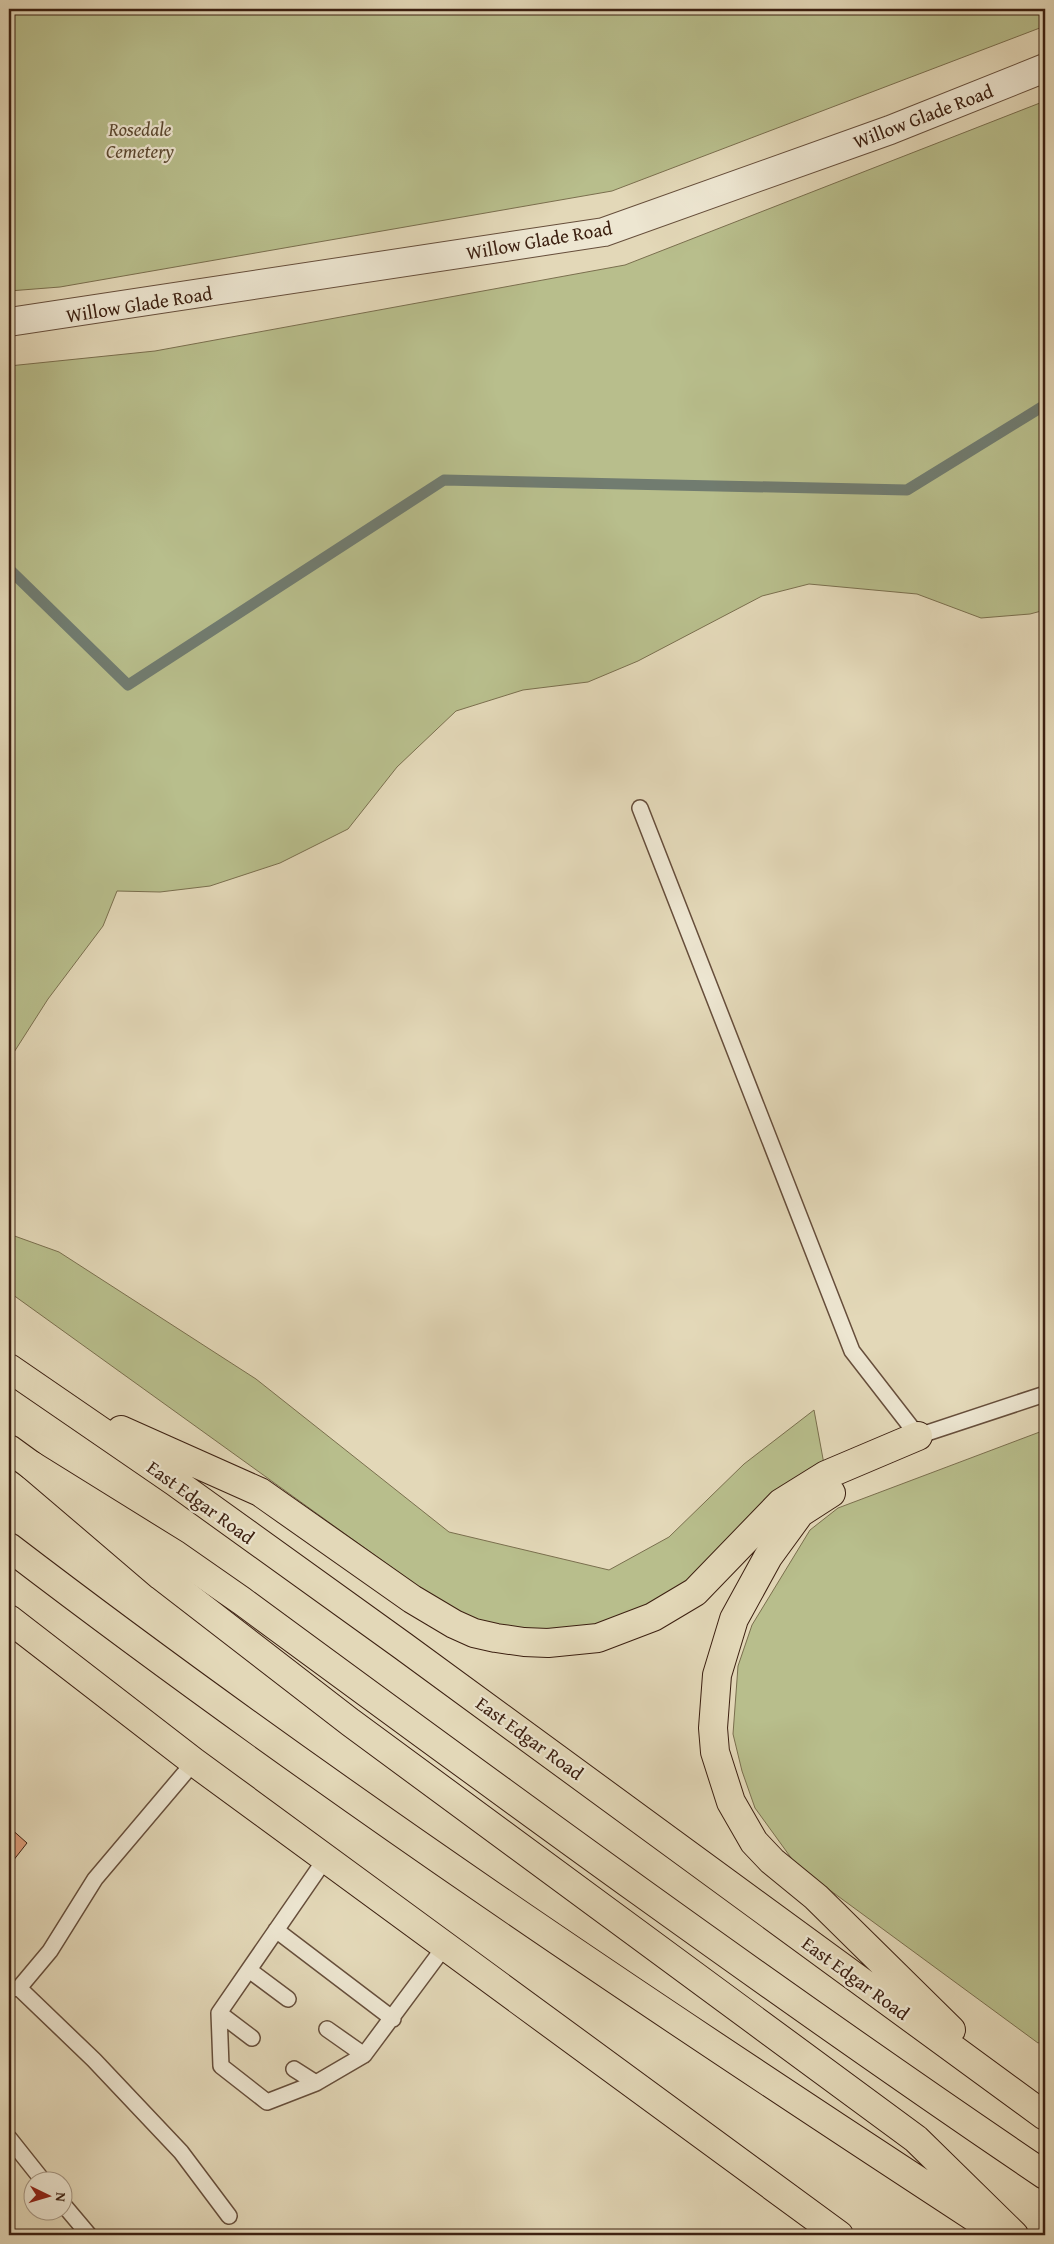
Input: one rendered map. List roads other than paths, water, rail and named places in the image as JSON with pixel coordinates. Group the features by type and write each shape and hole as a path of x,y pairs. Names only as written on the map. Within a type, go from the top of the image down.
{"highway":[{"name":"East Edgar Road","path":"9,1368 60,1402 404,1646 1045,2116"},
{"path":"60,1402 260,1492 412,1599 454,1624 474,1633 524,1642 598,1638 626,1629 653,1617 695,1592 781,1503 826,1475 918,1436"},
{"path":"918,1436 800,1513 768,1557 734,1619 724,1646 717,1675 714,1704 715,1752 731,1802 754,1842 772,1861 816,1897 1016,2095"},
{"path":"9,1449 31,1465 176,1555 235,1596 647,1897 860,2049 1045,2175"},
{"path":"31,1465 161,1576 350,1722 916,2139 1014,2235"},
{"path":"9,1547 197,1688 352,1799 694,2033 1002,2235"},
{"path":"9,1619 194,1762 839,2235"}],"street":[{"name":"Willow Glade Road","path":"9,322 604,232 890,130 1045,68"}],"lane":[{"path":"640,808 852,1351 918,1436 1045,1394"},
{"path":"194,1762 96,1879 50,1951 14,1989 94,2060 181,2152 229,2216"},
{"path":"326,1858 220,2013 221,2066 267,2102 316,2083 364,2055 445,1946"},
{"path":"276,1930 393,2018"},
{"path":"249,1970 288,1999"},
{"path":"220,2013 252,2038"},
{"path":"327,2030 364,2055"},
{"path":"294,2069 316,2083"},
{"path":"9,2138 36,2172"},
{"path":"72,2215 89,2235"}],"waterway":[{"path":"9,569 128,685 444,480 907,490 1045,405"}],"park label":[{"name":"Rosedale Cemetery","path":"140,140"}]}
